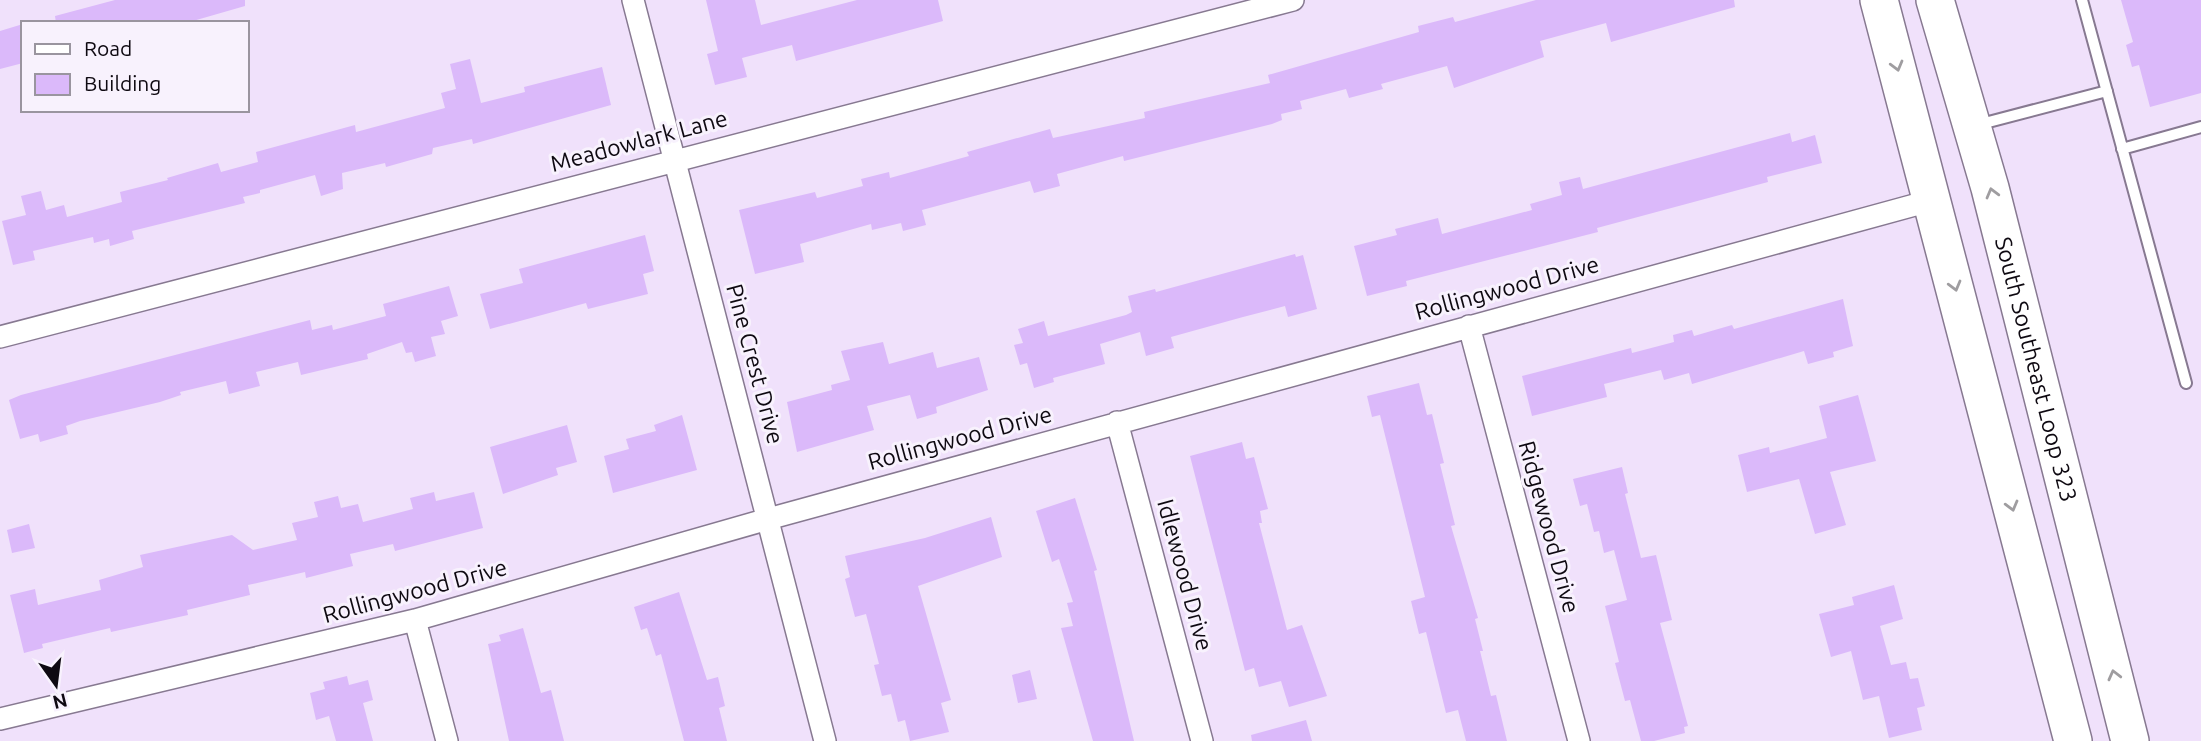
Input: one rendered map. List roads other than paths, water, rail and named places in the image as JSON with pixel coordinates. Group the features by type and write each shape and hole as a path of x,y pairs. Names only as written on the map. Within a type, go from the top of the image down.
{"highway":[{"path":"1879,0 2073,741"},
{"name":"South Southeast Loop 323","path":"1935,0 1973,127 2130,741"}],"street":[{"name":"Pine Crest Drive","path":"633,0 825,741"},
{"name":"Meadowlark Lane","path":"0,337 674,159 1293,0"},
{"name":"Rollingwood Drive","path":"0,719 415,620 1117,422 1933,200"},
{"name":"Ridgewood Drive","path":"1469,326 1580,741"},
{"name":"Idlewood Drive","path":"1117,422 1202,741"},
{"path":"415,620 447,741"}],"lane":[{"path":"2082,0 2186,383"},
{"path":"1973,127 2107,91"},
{"path":"2122,149 2201,127"}]}
